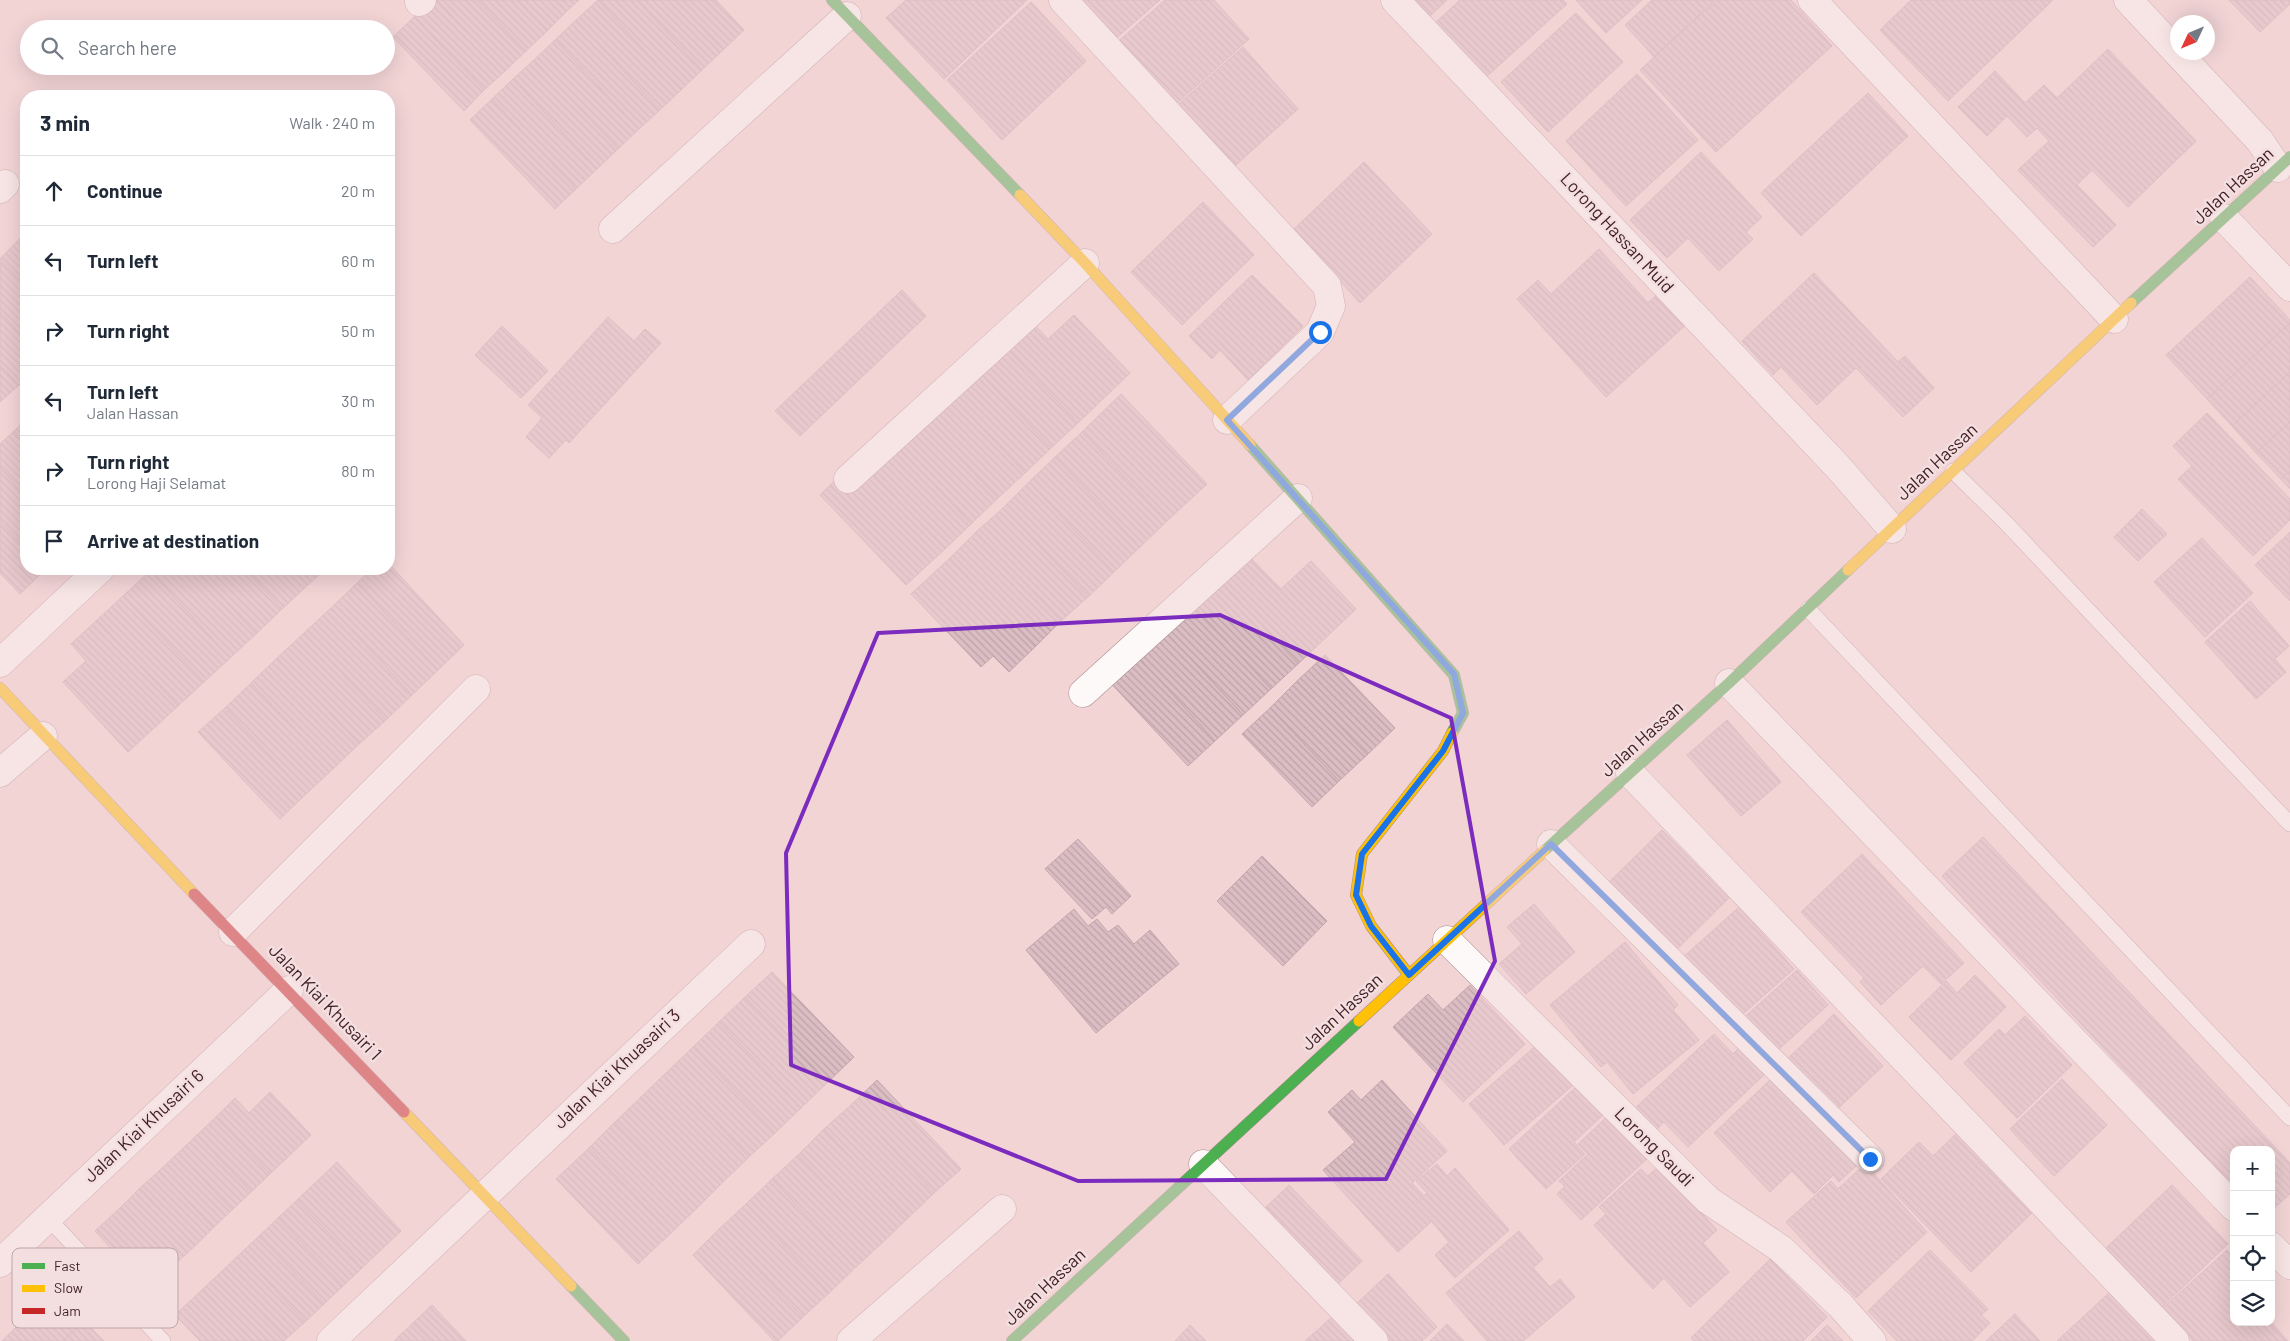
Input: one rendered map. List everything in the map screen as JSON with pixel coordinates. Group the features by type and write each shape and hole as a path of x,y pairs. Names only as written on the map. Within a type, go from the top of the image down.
{"street":[{"path":"1063,0 1327,286 1330,306 1320,332 1227,420"},
{"name":"Lorong Hassan Muid","path":"1396,0 1838,467 1868,499 1892,529"},
{"path":"1812,0 2114,320"},
{"path":"2128,0 2260,141 2284,163"},
{"path":"613,229 840,8 1084,263 1298,498 1454,674 1463,713 1443,751 1362,854 1356,895 1371,926 1409,975"},
{"name":"Jalan Hassan","path":"1012,1341 1551,844 1729,683 2114,320 2284,163"},
{"path":"2224,218 2290,287"},
{"path":"848,479 1084,263"},
{"path":"1083,693 1298,498"},
{"path":"0,663 94,575"},
{"path":"1729,683 2230,1203"},
{"name":"Jalan Kiai Khusairi 1","path":"0,688 43,736 624,1341"},
{"path":"233,932 476,689"},
{"path":"0,773 43,736"},
{"path":"1630,773 2175,1341"},
{"path":"1551,844 1870,1159"},
{"name":"Lorong Saudi","path":"1447,940 1708,1200 1781,1249 1840,1305 1872,1341"},
{"name":"Jalan Kiai Khuasairi 3","path":"331,1341 484,1194 751,944"},
{"name":"Jalan Kiai Khusairi 6","path":"16,1248 289,990"},
{"path":"1203,1164 1374,1341"},
{"path":"851,1341 1002,1209"},
{"path":"2275,1250 2290,1265"},
{"name":"Jalan Kiai Khusairi 6","path":"0,1263 12,1252"}],"lane":[{"path":"1953,472 2012,530 2290,824"},
{"path":"1808,609 2290,1118"},
{"path":"48,1218 76,1248"},
{"path":"151,1328 163,1341"}],"highlighted area":[{"path":"1220,615 1451,718 1495,961 1386,1179 1078,1181 791,1065 786,853 878,633"}],"building":[{"path":"431,0 437,0 505,71 484,90 414,17"},
{"path":"437,0 477,0 526,51 505,71"},
{"path":"477,0 517,0 547,31 526,51"},
{"path":"517,0 556,0 567,11 547,31"},
{"path":"556,0 579,0 567,11"},
{"path":"598,0 637,0 702,70 681,90"},
{"path":"598,0 681,90 660,110 576,20"},
{"path":"637,0 676,0 723,50 702,70"},
{"path":"676,0 716,0 744,30 723,50"},
{"path":"906,0 1027,0 944,79 886,18"},
{"path":"1075,0 1160,0 1107,46"},
{"path":"1165,0 1214,0 1249,39 1175,105 1112,47"},
{"path":"1415,0 1447,0 1430,16"},
{"path":"1460,0 1563,0 1567,4 1485,78 1434,24"},
{"path":"1576,0 1642,0 1606,33"},
{"path":"1652,0 1715,0 1654,57 1625,25"},
{"path":"1717,0 1791,0 1832,46 1716,152 1640,70"},
{"path":"1911,0 2053,0 1948,101 1880,30"},
{"path":"2229,0 2290,0 2290,4 2260,32"},
{"path":"1031,2 1086,61 1002,140 947,80"},
{"path":"1576,13 1623,62 1548,132 1501,82"},
{"path":"414,17 484,90 464,111 395,39 395,35"},
{"path":"576,20 660,110 639,129 555,40"},
{"path":"555,40 639,129 618,149 534,60"},
{"path":"1243,47 1298,109 1227,173 1171,111"},
{"path":"2108,49 2196,141 2128,207 2092,170 2077,185 2116,225 2093,247 2018,170 2049,141 2037,128 2027,137 2007,116 1987,136 1958,107 1995,71 2025,103 2044,85 2057,98"},
{"path":"534,60 618,149 597,169 513,79"},
{"path":"1637,74 1698,140 1626,206 1566,141"},
{"path":"513,79 597,169 576,189 492,99"},
{"path":"1868,93 1908,136 1801,236 1761,193"},
{"path":"492,99 576,189 555,209 470,120"},
{"path":"1701,152 1762,217 1746,232 1753,239 1719,271 1688,238 1667,258 1630,220"},
{"path":"1364,162 1432,234 1360,303 1341,282 1334,289 1292,231"},
{"path":"1203,202 1254,255 1182,325 1131,272"},
{"path":"20,238 20,280 0,259"},
{"path":"1599,249 1648,303 1660,292 1688,323 1606,397 1517,299 1538,280 1551,294"},
{"path":"0,259 20,280 20,334 0,312"},
{"path":"1814,273 1898,362 1905,356 1934,388 1903,417 1856,368 1817,405 1781,367 1773,375 1742,341"},
{"path":"1252,275 1303,326 1248,380 1220,350 1212,359 1189,336"},
{"path":"2250,277 2290,320 2290,323 2207,399 2166,355"},
{"path":"902,290 926,316 800,436 775,411"},
{"path":"1018,307 1048,339 1074,315 1130,373 1078,423 991,332"},
{"path":"0,312 20,334 19,385 0,365"},
{"path":"608,317 634,341 645,329 661,343 569,443 566,440 549,458 526,437 542,418 528,405"},
{"path":"2290,323 2290,372 2232,426 2207,399"},
{"path":"502,326 548,371 521,398 475,355"},
{"path":"991,332 1078,423 1051,448 965,357"},
{"path":"965,357 1051,448 1025,473 938,382"},
{"path":"0,365 19,385 0,402"},
{"path":"2290,372 2290,422 2256,453 2232,426"},
{"path":"938,382 1025,473 998,498 911,408"},
{"path":"1121,394 1207,484 1167,521 1082,432"},
{"path":"911,408 998,498 971,524 885,433"},
{"path":"2207,413 2290,499 2290,520 2253,556 2178,479 2192,466 2173,446"},
{"path":"2290,422 2290,471 2281,479 2256,453"},
{"path":"20,425 20,438 14,431"},
{"path":"14,431 20,438 20,490 0,468 0,444"},
{"path":"1082,432 1167,521 1140,547 1055,457"},
{"path":"885,433 971,524 945,549 858,458"},
{"path":"1055,457 1140,547 1114,572 1029,482"},
{"path":"858,458 945,549 906,585 820,495"},
{"path":"0,468 20,490 20,542 0,521"},
{"path":"2290,471 2290,489 2281,479"},
{"path":"1029,482 1114,572 1088,597 1003,508"},
{"path":"1003,508 1088,597 1061,621 976,532"},
{"path":"2142,509 2167,534 2138,561 2114,537"},
{"path":"0,521 20,542 20,575 40,575 20,594 0,573"},
{"path":"976,532 1061,621 1035,647 950,558"},
{"path":"2290,532 2290,601 2255,565"},
{"path":"2202,538 2253,593 2205,637 2154,582"},
{"path":"1243,550 1281,589 1311,561 1356,609 1298,664 1216,576"},
{"path":"950,558 1035,647 1009,672 993,656 981,667 911,594"},
{"path":"395,570 464,645 438,670 357,583 366,575 395,575"},
{"path":"146,575 154,575 230,658 204,682 123,596"},
{"path":"154,575 202,575 256,634 230,658"},
{"path":"202,575 251,575 282,609 256,634"},
{"path":"251,575 299,575 308,585 282,609"},
{"path":"299,575 319,575 308,585"},
{"path":"1216,576 1298,664 1271,689 1189,601"},
{"path":"357,583 438,670 412,695 331,608"},
{"path":"123,596 204,682 178,706 97,620"},
{"path":"1189,601 1271,689 1243,715 1161,627"},
{"path":"2250,601 2289,646 2275,659 2286,672 2256,699 2205,642"},
{"path":"331,608 412,695 386,720 304,633"},
{"path":"97,620 178,706 128,752 63,682 86,661 71,644"},
{"path":"1161,627 1243,715 1215,741 1134,652"},
{"path":"304,633 386,720 359,744 277,658"},
{"path":"1134,652 1215,741 1188,766 1106,678"},
{"path":"1325,655 1395,728 1367,755 1297,681"},
{"path":"277,658 359,744 333,769 251,683"},
{"path":"1297,681 1367,755 1339,781 1270,708"},
{"path":"251,683 333,769 306,794 225,708"},
{"path":"225,708 306,794 280,819 198,732"},
{"path":"1270,708 1339,781 1312,807 1242,734"},
{"path":"1727,720 1781,782 1741,816 1687,755"},
{"path":"1662,830 1729,898 1669,957 1602,889"},
{"path":"1983,837 2274,1146 2230,1146 2230,1183 1942,876"},
{"path":"1078,839 1131,896 1112,914 1106,907 1092,919 1045,869"},
{"path":"1862,854 1964,963 1941,984 1923,966 1881,1005 1860,982 1864,978 1801,912"},
{"path":"1262,856 1327,921 1283,966 1217,901"},
{"path":"1534,904 1575,952 1526,994 1499,964 1522,944 1507,927"},
{"path":"1739,907 1794,969 1734,1022 1680,960"},
{"path":"1074,909 1088,926 1097,919 1108,932 1118,925 1134,944 1150,930 1179,964 1096,1033 1026,950"},
{"path":"1625,942 1678,1005 1673,1010 1699,1040 1633,1094 1607,1062 1601,1067 1550,1005"},
{"path":"1797,970 1828,1005 1769,1058 1739,1022"},
{"path":"772,972 854,1057 828,1082 745,997"},
{"path":"1975,975 2006,1007 1951,1060 1909,1017 1946,981 1957,993"},
{"path":"1470,985 1525,1044 1463,1102 1393,1027 1428,994 1443,1010"},
{"path":"745,997 828,1082 801,1108 719,1022"},
{"path":"1834,1014 1883,1066 1829,1117 1781,1065"},
{"path":"2025,1016 2072,1065 2017,1118 1964,1063 1999,1029 2005,1035"},
{"path":"719,1022 801,1108 775,1133 693,1047"},
{"path":"1714,1034 1733,1054 1742,1045 1767,1072 1688,1147 1664,1122 1654,1132 1633,1110"},
{"path":"1537,1045 1572,1086 1504,1145 1469,1104"},
{"path":"693,1047 775,1133 749,1157 667,1072"},
{"path":"667,1072 749,1157 723,1182 641,1097"},
{"path":"1772,1078 1856,1166 1839,1182 1833,1175 1814,1194 1792,1171 1770,1192 1714,1133"},
{"path":"2062,1079 2107,1125 2054,1176 2010,1129"},
{"path":"877,1080 961,1169 934,1193 851,1105"},
{"path":"1382,1080 1447,1151 1412,1183 1423,1195 1414,1203 1431,1222 1398,1252 1323,1170 1355,1142 1328,1112 1352,1090 1361,1100"},
{"path":"1577,1086 1603,1115 1574,1142 1585,1154 1546,1189 1509,1149"},
{"path":"270,1092 311,1135 270,1174 216,1117 235,1098 249,1113"},
{"path":"641,1097 723,1182 697,1208 615,1122"},
{"path":"851,1105 934,1193 908,1218 824,1129"},
{"path":"1611,1113 1650,1156 1581,1220 1557,1194 1565,1186 1559,1181 1588,1154 1578,1144"},
{"path":"216,1117 270,1174 251,1192 197,1135"},
{"path":"615,1122 697,1208 671,1233 589,1148"},
{"path":"824,1129 908,1218 882,1243 798,1155"},
{"path":"1961,1129 2037,1208 1971,1272 1881,1179 1919,1142 1933,1156"},
{"path":"197,1135 251,1192 232,1210 178,1153"},
{"path":"2275,1147 2290,1163 2290,1194 2275,1207"},
{"path":"589,1148 671,1233 638,1264 556,1179"},
{"path":"178,1153 232,1210 213,1228 159,1171"},
{"path":"798,1155 882,1243 855,1268 772,1179"},
{"path":"337,1162 401,1231 362,1268 297,1200"},
{"path":"1437,1164 1447,1176 1455,1168 1509,1230 1455,1278 1435,1255 1449,1242 1416,1203 1427,1193 1416,1181"},
{"path":"1865,1164 1927,1232 1856,1298 1786,1222 1831,1181 1838,1189"},
{"path":"1659,1166 1717,1230 1703,1243 1729,1272 1690,1307 1664,1278 1653,1289 1594,1225 1606,1214 1599,1207 1641,1169 1648,1176"},
{"path":"159,1171 213,1228 195,1246 140,1188"},
{"path":"772,1179 855,1268 829,1293 746,1204"},
{"path":"1289,1185 1362,1261 1332,1290 1259,1214"},
{"path":"2172,1185 2228,1244 2162,1307 2106,1248"},
{"path":"140,1188 195,1246 178,1261 178,1248 160,1248 121,1207"},
{"path":"297,1200 362,1268 343,1286 278,1218"},
{"path":"746,1204 829,1293 803,1317 719,1229"},
{"path":"121,1207 160,1248 111,1248 95,1231"},
{"path":"278,1218 343,1286 324,1304 259,1236"},
{"path":"719,1229 803,1317 778,1341 774,1341 693,1255"},
{"path":"1519,1231 1543,1259 1533,1268 1550,1287 1560,1279 1575,1297 1523,1341 1487,1341 1446,1293"},
{"path":"259,1236 324,1304 305,1322 241,1253"},
{"path":"1930,1250 1988,1309 1981,1315 1990,1323 1972,1341 1897,1341 1868,1311"},
{"path":"2227,1250 2230,1253 2230,1326 2275,1326 2288,1341 2193,1341 2163,1308"},
{"path":"241,1253 305,1322 286,1339 222,1271"},
{"path":"1770,1259 1827,1317 1803,1341 1694,1341 1691,1338"},
{"path":"222,1271 286,1339 284,1341 252,1341 203,1289"},
{"path":"1388,1274 1437,1327 1422,1341 1386,1341 1354,1306"},
{"path":"203,1289 252,1341 200,1341 178,1318 178,1312"},
{"path":"2111,1291 2157,1341 2057,1341"},
{"path":"432,1305 466,1341 430,1341 413,1323"},
{"path":"2015,1314 2040,1341 1986,1341"},
{"path":"1332,1317 1354,1341 1305,1341"},
{"path":"413,1323 430,1341 395,1341 395,1340"},
{"path":"1447,1324 1464,1341 1430,1341"},
{"path":"1190,1325 1206,1341 1175,1341"},
{"path":"1827,1325 1843,1341 1811,1341"},
{"path":"15,1328 77,1328 63,1341 2,1341"},
{"path":"77,1328 91,1328 104,1341 63,1341"}],"traffic: fast":[{"path":"832,0 1020,195"},
{"path":"2131,303 2290,157"},
{"path":"1250,445 1454,675 1463,713 1452,733"},
{"path":"1544,851 1729,683 1848,570"},
{"path":"1012,1341 1359,1021"},
{"path":"571,1286 624,1341"}],"traffic: slow":[{"path":"1020,195 1085,263 1250,445"},
{"path":"1848,570 2131,303"},
{"path":"0,688 194,894"},
{"path":"1409,975 1371,926 1356,895 1362,854 1443,751 1452,733"},
{"path":"1359,1021 1544,851"},
{"path":"404,1112 571,1286"}],"traffic: jam":[{"path":"194,894 404,1112"}],"route":[{"path":"1320,332 1227,420 1454,674 1463,713 1443,751 1362,854 1356,895 1371,926 1409,975 1551,844 1870,1159"}]}
